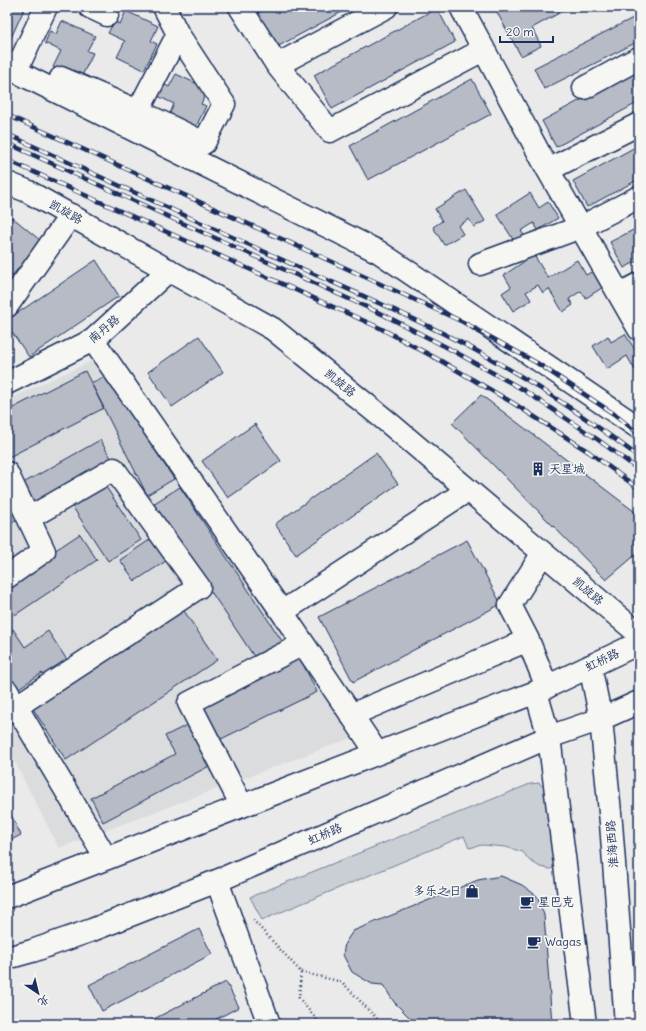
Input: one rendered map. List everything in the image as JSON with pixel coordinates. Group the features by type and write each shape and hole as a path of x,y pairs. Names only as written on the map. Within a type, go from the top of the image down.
{"main road":[{"path":"12,60 46,7"},
{"path":"12,60 138,111 204,143 224,104 178,34 164,7"},
{"path":"240,7 277,65 330,131 483,50"},
{"path":"277,65 386,7"},
{"path":"461,7 548,170 639,329"},
{"path":"138,111 178,34"},
{"path":"584,88 639,58"},
{"path":"12,60 379,252 639,428"},
{"path":"548,170 639,124"},
{"name":"凯旋路","path":"7,183 27,191 71,215 273,329 389,423 639,634"},
{"path":"480,264 581,227 639,197"},
{"path":"7,306 71,215"},
{"name":"南丹路","path":"7,383 93,340 169,270"},
{"path":"620,294 639,284"},
{"path":"93,340 282,612 377,753"},
{"path":"29,518 114,469 199,587 12,699 106,858"},
{"path":"7,473 44,551 7,577"},
{"path":"282,612 468,490"},
{"path":"543,553 510,605 528,640 542,689 584,1024"},
{"path":"351,715 528,640"},
{"name":"虹桥路","path":"7,897 542,689 639,643"},
{"path":"242,806 189,703 303,644"},
{"name":"淮海西路","path":"590,666 601,719 611,823 626,1024"},
{"name":"虹桥路","path":"7,958 92,930 217,881 548,737 601,719 639,702"},
{"path":"217,881 269,1024"}],"path":[{"path":"249,915 301,972 342,982 382,1024"},
{"path":"301,972 300,998 320,1024"}],"shaded area":[{"path":"109,353 375,729 59,848 7,747 7,400"},
{"path":"539,783 552,795 560,866 550,869 540,867 529,860 523,852 506,847 482,845 469,848 464,836 262,920 250,897 530,784"}],"building":[{"path":"7,7 25,7 10,40 7,39"},
{"path":"269,7 351,7 273,49 254,15"},
{"path":"494,7 570,7 532,28 541,46 521,56"},
{"path":"437,8 455,42 332,109 314,75"},
{"path":"126,11 158,26 151,41 157,44 144,70 117,57 125,41 108,33 114,22 120,24"},
{"path":"639,15 639,41 544,89 534,68"},
{"path":"62,21 95,36 87,51 93,53 80,80 53,67 61,51 45,43 50,31 56,34"},
{"path":"639,68 639,102 556,147 542,121"},
{"path":"176,74 208,89 201,104 206,106 193,133 167,120 174,104 158,96 164,84 169,87"},
{"path":"472,79 491,114 368,180 350,146"},
{"path":"639,145 639,179 587,207 573,181"},
{"path":"466,190 485,221 474,227 469,219 458,226 463,234 444,245 433,227 442,221 435,209"},
{"path":"530,193 539,208 548,202 558,218 538,230 534,223 521,231 526,238 516,244 497,214"},
{"path":"12,217 41,241 12,276 7,272 7,224"},
{"path":"639,227 639,260 624,268 610,242"},
{"path":"534,255 548,278 577,260 586,275 595,270 605,286 586,298 581,291 569,299 573,305 563,312 549,289 543,293 538,285 526,292 531,300 513,311 502,293 511,287 504,275"},
{"path":"96,260 119,296 29,357 7,325 7,320"},
{"path":"625,334 639,356 639,368 635,370 627,356 607,369 593,346 608,336 611,342"},
{"path":"199,336 223,372 172,407 148,372"},
{"path":"85,371 104,408 9,457 7,453 7,411"},
{"path":"106,376 174,479 147,495 91,383"},
{"name":"天星城","path":"481,395 639,515 639,552 606,580 452,423"},
{"path":"255,424 281,461 228,498 202,461"},
{"path":"100,440 113,461 31,508 18,486"},
{"path":"376,453 398,484 296,555 275,524"},
{"path":"104,484 141,540 108,561 72,506"},
{"path":"180,487 284,644 257,661 153,504"},
{"path":"7,494 21,517 7,525"},
{"path":"80,534 97,560 15,615 7,603 7,582"},
{"path":"151,539 166,561 135,581 120,560"},
{"path":"467,540 501,604 353,682 319,617"},
{"path":"180,605 217,660 66,760 30,704"},
{"path":"13,629 25,647 48,631 71,666 48,681 42,673 14,691 7,680 7,633"},
{"path":"300,658 317,692 217,741 201,708"},
{"path":"193,722 215,763 103,822 91,798 175,754 165,736"},
{"path":"7,807 21,835 7,842"},
{"path":"501,876 522,885 537,896 544,915 552,1024 416,1024 394,1002 383,985 372,984 352,972 343,955 345,943 353,931 478,880"},
{"path":"199,929 212,954 102,1011 89,985"},
{"path":"226,982 239,1007 207,1024 144,1024"}],"railway":[{"path":"7,115 463,322 537,363 614,414 639,434"},
{"path":"7,134 391,308 452,338 501,364 548,393 639,457"},
{"path":"7,143 384,315 448,348 522,389 597,439 639,470"},
{"path":"7,160 380,328 441,361 513,403 589,452 639,489"}],"place":[{"name":"天星城","path":"538,469"},
{"name":"多乐之日","path":"472,891"},
{"name":"星巴克","path":"527,902"},
{"name":"Wagas","path":"534,942"}]}
